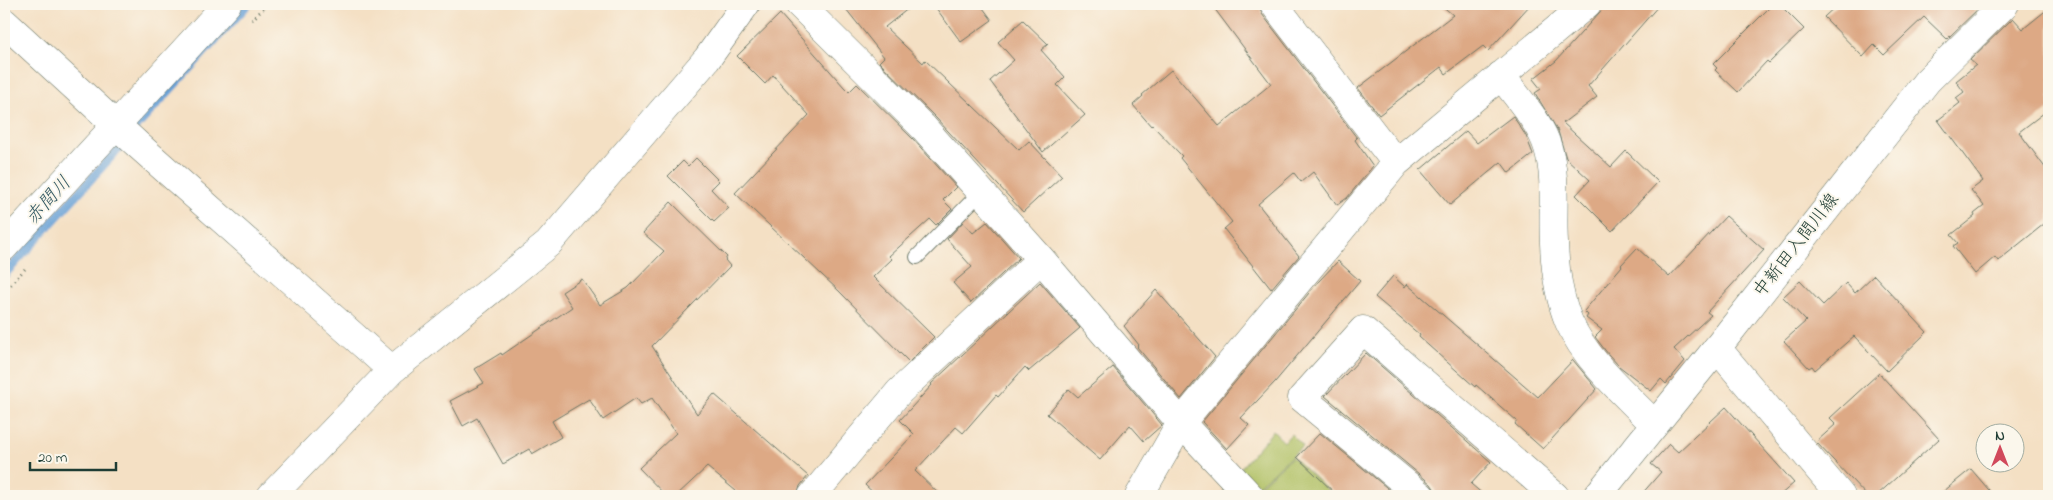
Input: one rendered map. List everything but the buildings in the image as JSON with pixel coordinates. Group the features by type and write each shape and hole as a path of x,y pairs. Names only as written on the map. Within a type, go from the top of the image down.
{"street":[{"path":"4,247 227,4"},
{"path":"271,496 392,370 548,244 707,59 746,4"},
{"path":"799,4 924,128 1041,259 1181,423 1250,496"},
{"path":"1274,4 1396,163"},
{"path":"1139,496 1181,423 1396,163 1586,4"},
{"name":"中新田入間川線","path":"1597,496 1717,348 1926,81 2005,4"},
{"path":"4,22 115,125 392,370"},
{"path":"1501,75 1540,129 1548,149 1554,192 1554,242 1557,279 1570,322 1593,361 1654,424"},
{"path":"812,496 899,392 1041,259"},
{"path":"1421,496 1302,398 1363,330 1555,496"},
{"path":"1717,348 1841,496"}],"lane":[{"path":"917,258 981,192"}],"green space":[{"path":"1273,431 1284,442 1291,434 1303,446 1255,488 1238,471"},
{"path":"1292,457 1332,494 1330,496 1264,496 1256,489"}],"waterway":[{"name":"赤間川","path":"137,126 248,4"},
{"name":"赤間川","path":"4,275 118,149"}]}
